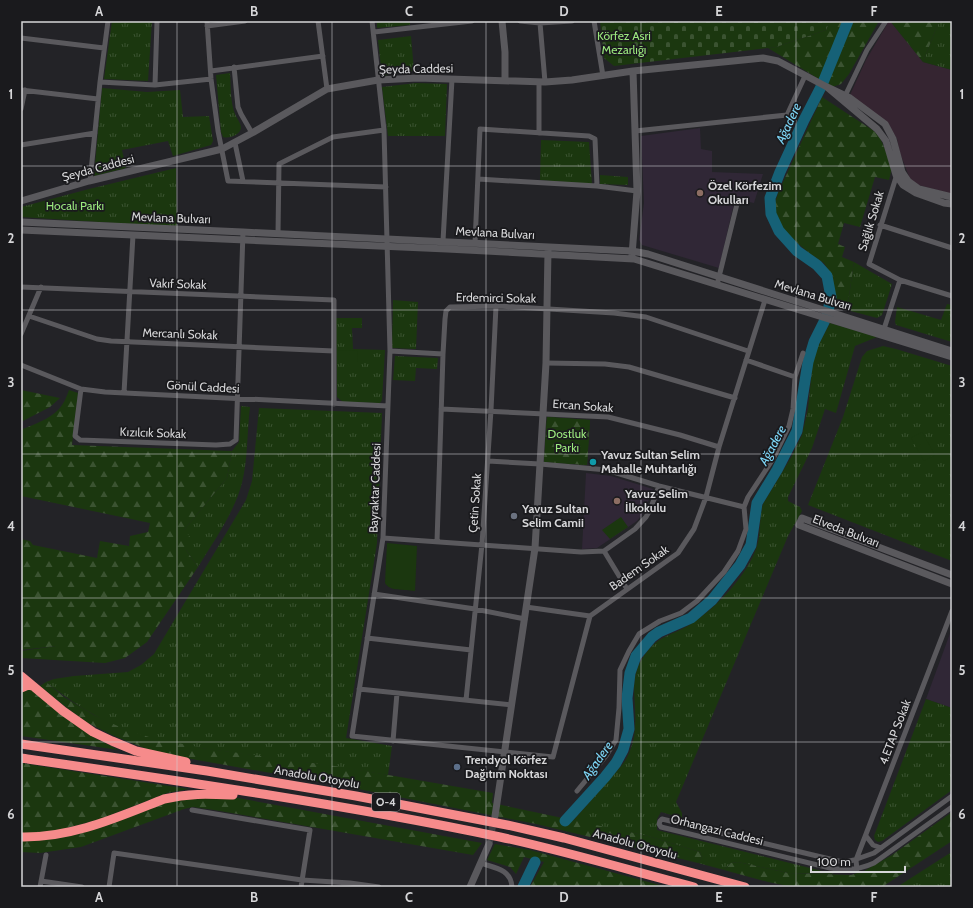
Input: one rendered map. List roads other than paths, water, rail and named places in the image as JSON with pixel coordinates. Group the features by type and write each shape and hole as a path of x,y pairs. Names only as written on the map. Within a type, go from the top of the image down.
{"highway":[{"path":"21,676 78,723 112,741 136,751 356,796"},
{"path":"21,688 28,685 33,686"},
{"name":"Anadolu Otoyolu","path":"21,744 207,771 356,796 507,824 745,887"},
{"name":"O-4","path":"21,758 284,798 503,838 694,887"},
{"path":"21,837 46,836 87,828 164,799 176,796 202,793 284,798"}],"street":[{"path":"90,181 98,99 108,21"},
{"path":"155,85 157,21"},
{"path":"244,21 207,24 211,79 218,131 228,181 386,186"},
{"path":"318,21 327,89"},
{"name":"Bayraktar Caddesi","path":"372,21 384,130 390,351 383,538 352,736 393,741"},
{"path":"374,32 472,21"},
{"path":"502,21 505,81"},
{"path":"520,21 540,23 572,21"},
{"path":"594,21 603,76"},
{"path":"847,104 845,96 867,50 886,21"},
{"path":"539,133 542,83 540,23"},
{"path":"21,38 104,48"},
{"path":"211,71 322,56"},
{"name":"Şeyda Caddesi","path":"21,201 90,181 222,149 327,89 378,80 418,78 542,83 633,71 763,58 778,61 845,96 885,124 893,138 902,172 908,181 920,189 952,197"},
{"path":"234,67 238,107 252,133"},
{"path":"632,259 637,191 633,71"},
{"path":"635,131 787,115 806,76"},
{"path":"100,82 155,85 211,79"},
{"path":"443,241 452,79"},
{"name":"Şeyda Caddesi","path":"827,87 877,129 886,141 896,175 903,185 916,194 952,204"},
{"path":"21,109 23,90 98,99"},
{"path":"475,243 480,129 589,136 595,139 597,186"},
{"path":"278,234 279,164 327,139 342,135 384,130"},
{"path":"21,145 95,133"},
{"path":"235,142 243,182"},
{"name":"Sağlık Sokak","path":"900,164 869,264 900,280"},
{"path":"478,179 597,186 637,191"},
{"path":"718,281 737,204"},
{"name":"Mevlana Bulvarı","path":"21,222 443,241 632,259 718,281 845,321 952,351"},
{"path":"880,226 952,248"},
{"name":"Mevlana Bulvarı","path":"21,230 388,246 548,251 632,251 648,254 765,300 813,311"},
{"path":"238,399 243,232"},
{"path":"124,393 133,235"},
{"path":"495,816 535,548 544,413 548,251"},
{"path":"882,332 900,280 952,296"},
{"name":"Vakıf Sokak","path":"21,287 334,300 334,351"},
{"path":"21,334 41,287"},
{"name":"Badem Sokak","path":"590,616 678,553 694,529 706,497 748,351 765,300"},
{"name":"Erdemirci Sokak","path":"437,542 443,354 446,311 450,307 496,306 614,313 646,317 748,351"},
{"name":"Çetin Sokak","path":"466,700 482,544 496,306"},
{"name":"Mercanlı Sokak","path":"29,316 98,339 127,342 334,351"},
{"name":"Mevlana Bulvarı","path":"882,332 952,357"},
{"path":"334,351 334,404"},
{"path":"390,351 443,354"},
{"path":"577,791 606,756 616,740 620,708 620,670 639,634 660,621 681,613 697,601 724,572 738,551 746,529 744,507 751,491 773,459 789,426 793,410 795,377 803,354"},
{"path":"746,360 795,377"},
{"path":"546,363 605,364 629,367 735,398"},
{"name":"Gönül Caddesi","path":"21,365 81,388 124,393 388,406"},
{"name":"Kızılcık Sokak","path":"81,388 75,436 84,440 216,445 230,444 236,440 237,437 238,399"},
{"name":"Ercan Sokak","path":"441,409 491,410 608,417 666,431 719,448"},
{"path":"488,461 607,470 659,486 744,507"},
{"path":"383,538 590,552 604,551 635,529 642,522 650,510 659,486"},
{"name":"Elveda Bulvarı","path":"952,575 802,518 799,525 952,584"},
{"path":"604,551 627,589"},
{"path":"374,594 475,609 524,619"},
{"path":"397,693 393,741 553,757 590,616 526,607"},
{"name":"4.ETAP Sokak","path":"856,860 952,611"},
{"path":"367,638 471,650"},
{"path":"359,690 512,705"},
{"path":"857,870 856,860 866,857 881,848 952,796"},
{"name":"Orhangazi Caddesi","path":"856,860 845,862 662,819 659,824 662,827 830,868 857,870 874,863 952,807"},
{"path":"192,810 310,830 301,887"},
{"path":"866,836 873,845 881,848"},
{"path":"470,887 489,844"},
{"path":"109,887 114,853 302,880 379,887"},
{"path":"40,887 46,855"},
{"path":"480,863 506,872 512,880 512,887"},
{"path":"42,881 82,887"}],"waterway":[{"name":"Ağadere","path":"565,821 605,777 616,763 623,750 629,729 627,698 630,673 636,656 652,637 659,632 691,618 712,600 740,565 751,545 757,503 777,470 797,431 808,362 814,342 827,316 831,297 827,276 817,265 797,251 779,231 771,214 770,198 780,172 822,85 848,21"},
{"name":"Ağadere","path":"523,887 535,862"}],"tunnel":[{"path":"489,844 494,819"}],"place":[{"name":"Özel Körfezim Okulları","path":"700,193"},
{"name":"Yavuz Sultan Selim Mahalle Muhtarlığı","path":"593,462"},
{"name":"Yavuz Selim İlkokulu","path":"617,501"},
{"name":"Yavuz Sultan Selim Camii","path":"514,516"},
{"name":"Trendyol Körfez Dağıtım Noktası","path":"457,767"}],"park label":[{"name":"Körfez Asri Mezarlığı","path":"624,43"},
{"name":"Hocalı Parkı","path":"75,206"},
{"name":"Dostluk Parkı","path":"567,441"}]}
